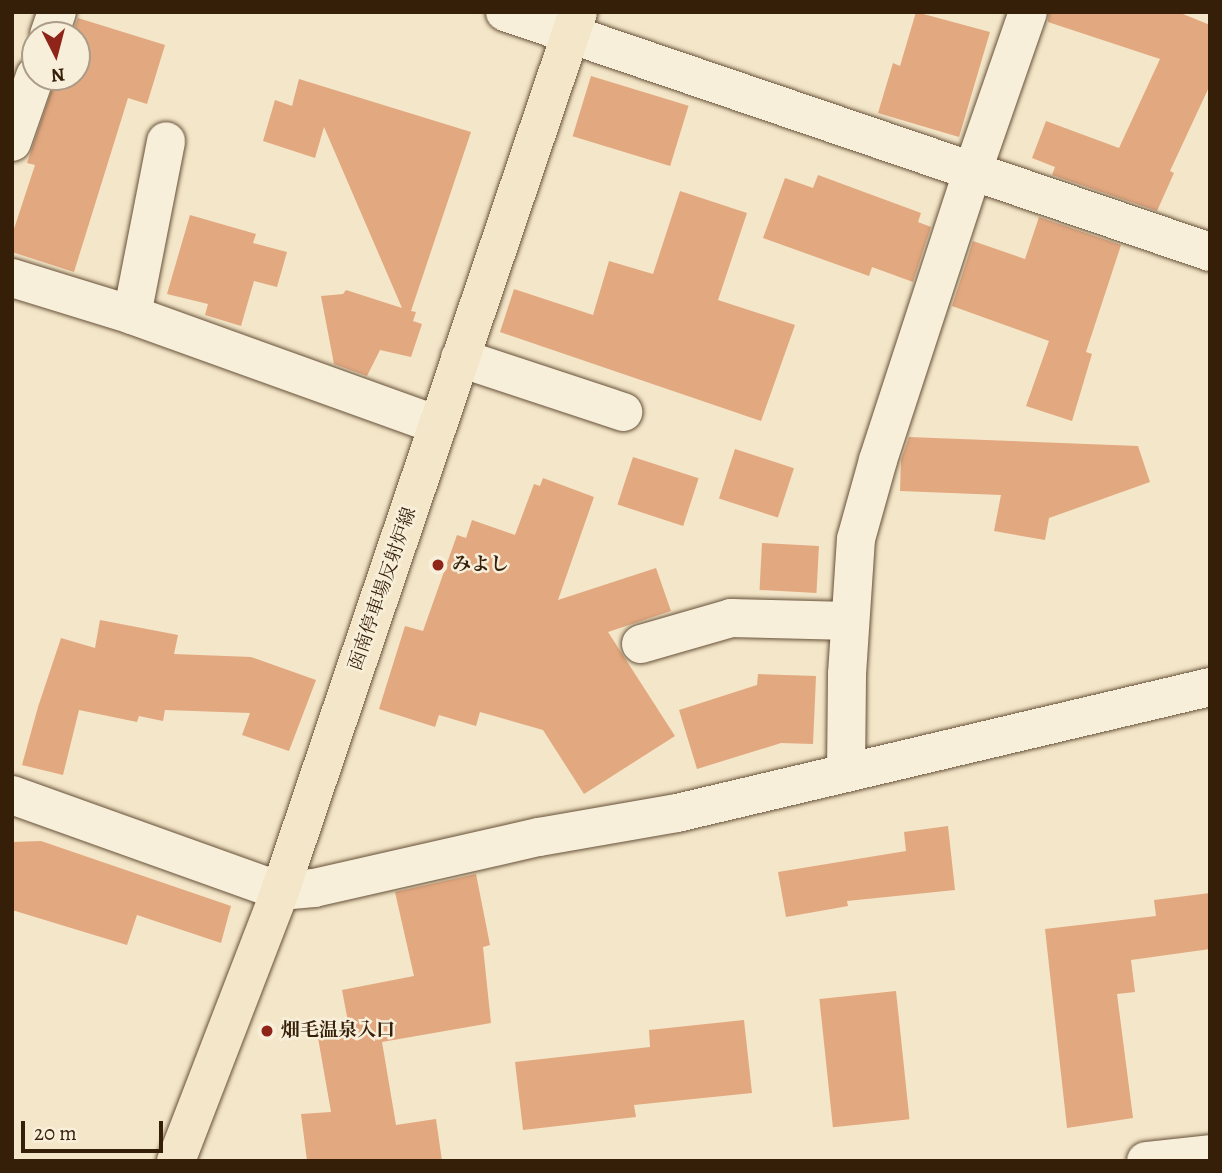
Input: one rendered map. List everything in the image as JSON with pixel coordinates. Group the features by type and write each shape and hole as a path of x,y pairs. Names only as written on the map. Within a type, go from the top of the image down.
{"main road":[{"name":"函南停車場反射炉線","path":"176,1161 280,891 574,24"}],"street":[{"path":"505,12 574,24 973,170 1210,252"},
{"path":"846,773 849,621 856,540 878,460 1028,12"},
{"path":"12,142 30,91"},
{"path":"132,315 166,141"},
{"path":"12,278 132,315 438,425"},
{"path":"460,358 623,412"},
{"path":"641,644 731,618 849,621"},
{"path":"12,795 280,891 314,888 539,837 677,813 1210,687"},
{"path":"1146,1161 1210,1154"}],"building":[{"path":"916,12 990,32 959,137 878,113 893,63 900,66"},
{"path":"1049,12 1178,12 1210,25 1210,85 1170,171 1174,173 1157,211 1052,175 1055,167 1032,158 1046,121 1119,148 1160,59 1048,22"},
{"path":"91,22 165,45 147,104 128,98 74,272 12,252 12,235 35,165 27,163 51,91 91,91"},
{"path":"591,76 689,106 670,166 573,136"},
{"path":"299,79 471,132 411,311 416,312 413,321 422,324 411,357 380,350 367,376 334,364 321,296 343,294 346,290 402,308 324,127 315,158 263,141 275,100 292,106"},
{"path":"818,175 921,213 918,222 931,227 913,282 872,267 869,276 763,238 785,178 813,188"},
{"path":"680,191 747,213 718,300 795,325 761,421 500,332 514,289 593,315 609,261 653,274"},
{"path":"190,215 256,234 253,243 287,252 277,287 254,281 241,326 205,315 208,304 167,294"},
{"path":"1039,217 1121,245 1086,352 1092,354 1072,421 1026,406 1049,341 952,306 973,241 1025,259"},
{"path":"909,437 1138,446 1150,482 1049,518 1045,540 994,531 1001,495 900,491 901,460"},
{"path":"735,449 794,468 778,518 719,498"},
{"path":"633,457 699,478 683,526 618,505"},
{"path":"543,478 594,497 558,600 656,568 671,611 608,632 675,736 584,794 543,730 480,712 476,726 439,715 435,727 379,709 405,626 423,631 457,535 466,538 472,520 515,535 534,484 540,486"},
{"path":"762,543 819,546 816,593 760,590"},
{"path":"100,620 178,635 174,654 251,657 316,680 289,751 242,735 250,713 165,710 163,721 139,716 137,722 79,710 63,775 22,765 61,638 95,648"},
{"path":"758,674 816,676 813,744 781,743 697,769 679,710 757,685"},
{"path":"948,826 955,890 847,901 848,906 786,917 778,872 906,851 904,832"},
{"path":"41,841 231,906 221,943 137,915 127,945 12,910 12,842"},
{"path":"476,874 490,945 483,947 491,1023 382,1042 396,1125 436,1119 442,1161 307,1161 301,1114 331,1112 317,1032 349,1027 342,990 414,976 395,892"},
{"path":"1210,893 1210,949 1131,960 1135,992 1117,994 1133,1118 1067,1128 1045,929 1156,916 1154,900"},
{"path":"896,991 909,1119 833,1127 819,999"},
{"path":"744,1020 752,1093 634,1105 636,1117 523,1130 515,1062 650,1047 649,1030"}],"place":[{"name":"みよし","path":"438,565"},
{"name":"畑毛温泉入口","path":"267,1031"}]}
